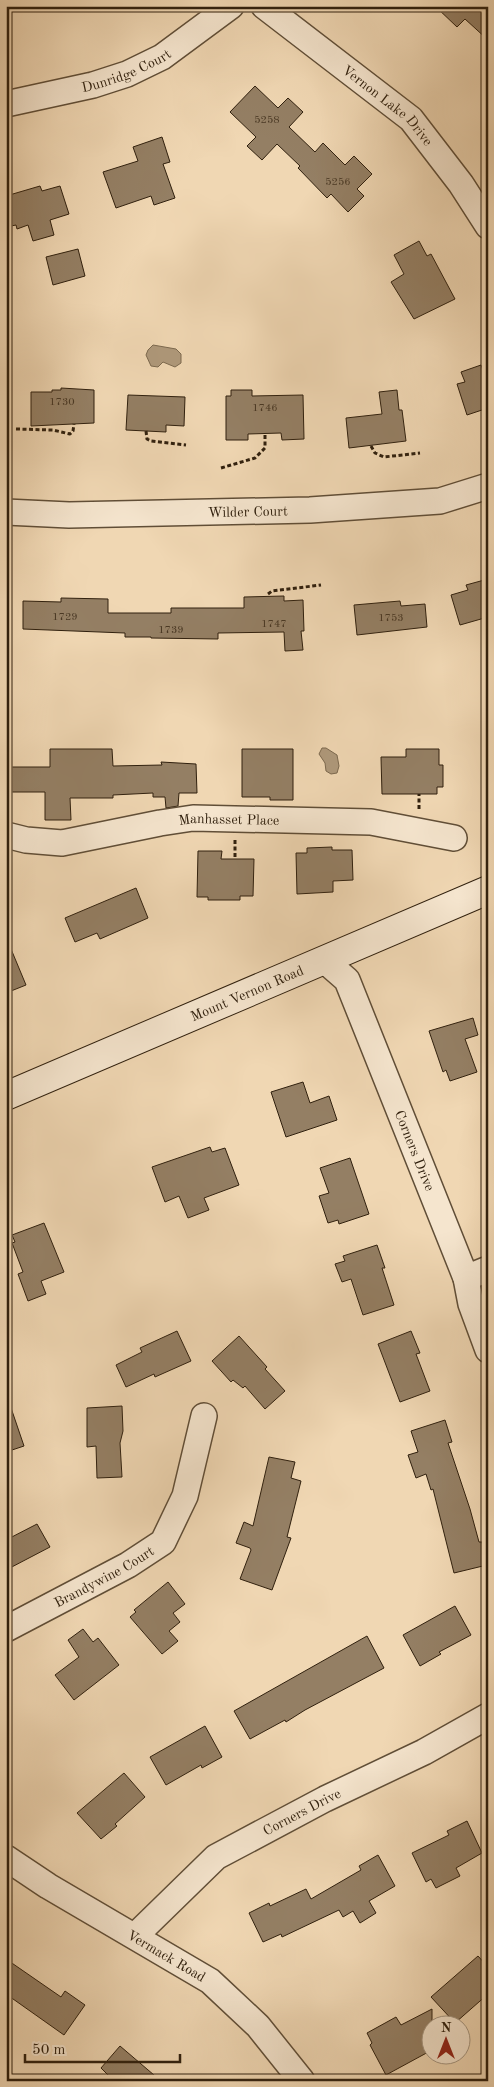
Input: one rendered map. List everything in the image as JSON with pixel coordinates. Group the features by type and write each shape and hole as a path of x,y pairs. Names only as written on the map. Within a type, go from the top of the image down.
{"main road":[{"name":"Mount Vernon Road","path":"6,1096 488,890"}],"street":[{"name":"Dunridge Court","path":"6,104 93,85 127,74 162,57 231,6"},
{"name":"Vernon Lake Drive","path":"264,6 411,119 461,184 488,226"},
{"name":"Wilder Court","path":"6,512 69,515 315,509 440,501 488,486"},
{"name":"Manhasset Place","path":"6,835 26,840 62,843 192,818 370,822 454,838"},
{"name":"Corners Drive","path":"324,960 347,980 477,1273 471,1304 488,1350"},
{"name":"Brandywine Court","path":"6,1629 128,1565 163,1542 185,1496 204,1416"},
{"name":"Corners Drive","path":"135,1936 216,1857 324,1799 424,1752 488,1716"},
{"name":"Vermack Road","path":"6,1858 48,1886 210,1981 258,2026 302,2081"}],"path":[{"path":"16,429 53,430 70,434 73,431 74,424"},
{"path":"146,431 147,439 151,441 186,445"},
{"path":"221,468 255,458 264,448 265,434"},
{"path":"371,446 374,453 384,457 420,453"},
{"path":"268,594 272,591 320,585"}],"shaded area":[{"path":"153,345 176,349 181,354 181,363 175,367 163,362 158,367 151,366 146,355"},
{"path":"322,748 326,748 337,755 339,766 337,773 331,774 326,771 325,763 319,754"}],"building":[{"path":"435,6 488,6 488,40 465,19 457,27"},
{"path":"255,86 278,108 288,98 303,112 289,127 315,152 323,143 345,165 354,156 372,174 357,189 364,196 348,212 331,194 327,198 298,168 300,166 277,144 262,160 247,146 256,137 230,112"},
{"path":"162,137 170,162 163,164 175,198 154,205 151,196 116,208 103,172 138,161 133,147"},
{"path":"40,186 42,191 60,186 69,214 50,220 54,235 33,241 28,225 17,229 16,225 6,227 6,196"},
{"path":"419,241 427,256 431,254 455,299 414,319 391,282 404,274 394,255"},
{"path":"78,249 85,276 53,285 46,257"},
{"path":"481,365 485,375 488,374 488,408 467,415 457,384 465,382 461,372"},
{"path":"61,388 94,390 94,423 31,426 31,392 52,392 52,390 61,390"},
{"path":"231,390 252,390 252,396 303,395 304,439 282,440 281,433 248,434 248,440 226,440 226,396 231,396"},
{"path":"397,390 399,410 402,410 406,441 349,448 346,418 382,414 379,392"},
{"path":"128,395 185,397 184,426 166,425 166,432 126,430"},
{"path":"488,579 488,617 460,625 451,595 468,590 466,585"},
{"path":"284,596 284,601 303,600 304,631 301,631 303,650 285,651 284,632 218,633 218,639 125,637 125,633 23,629 23,601 61,602 61,598 108,599 108,613 171,613 171,608 244,608 244,597"},
{"path":"400,601 401,606 425,604 427,627 357,635 354,605"},
{"path":"50,749 112,749 113,766 162,765 161,762 196,764 197,793 179,793 178,806 166,808 165,797 153,797 153,793 113,795 113,798 70,798 71,820 45,820 45,792 6,792 6,767 50,767"},
{"path":"242,749 293,749 293,800 270,800 270,797 242,797"},
{"path":"406,749 439,749 439,765 443,765 443,787 437,787 437,794 382,794 381,757 406,757"},
{"path":"332,847 332,850 352,850 353,880 333,881 333,892 297,894 296,853 307,853 307,848"},
{"path":"198,851 222,851 221,859 254,859 253,896 240,896 240,900 208,900 208,897 197,897"},
{"path":"136,888 148,918 100,939 97,933 75,942 65,918"},
{"path":"6,937 26,985 6,993"},
{"path":"473,1018 478,1035 465,1039 477,1072 450,1081 446,1070 443,1072 429,1031"},
{"path":"303,1082 310,1103 329,1096 337,1120 286,1137 271,1092"},
{"path":"210,1147 212,1152 225,1148 239,1185 204,1198 209,1210 188,1218 179,1196 165,1202 152,1167"},
{"path":"350,1158 369,1214 339,1224 338,1220 328,1223 319,1196 329,1193 320,1168"},
{"path":"44,1223 64,1272 41,1281 46,1294 28,1301 18,1274 23,1272 12,1243 15,1242 12,1235"},
{"path":"377,1245 394,1305 363,1315 351,1279 342,1282 335,1264 345,1261 343,1256"},
{"path":"177,1331 191,1361 155,1377 154,1374 126,1387 116,1365 142,1352 140,1348"},
{"path":"411,1331 420,1353 416,1354 430,1391 400,1402 378,1344"},
{"path":"239,1336 267,1367 265,1369 285,1391 265,1409 245,1386 243,1388 233,1380 231,1382 212,1361"},
{"path":"6,1402 9,1402 24,1446 6,1452"},
{"path":"122,1406 123,1431 120,1443 122,1477 97,1478 96,1446 87,1447 87,1408"},
{"path":"445,1420 452,1442 448,1443 479,1542 482,1542 487,1565 454,1573 433,1489 431,1490 426,1474 416,1478 408,1455 418,1452 411,1431"},
{"path":"269,1457 295,1462 291,1478 301,1481 287,1537 291,1538 272,1590 240,1579 251,1550 236,1543 244,1522 253,1526"},
{"path":"37,1524 50,1547 6,1570 6,1540"},
{"path":"168,1582 185,1604 173,1613 180,1622 169,1631 178,1641 162,1654 130,1617 136,1612 134,1610"},
{"path":"455,1606 471,1635 439,1652 441,1654 420,1666 403,1635"},
{"path":"83,1629 93,1642 98,1638 119,1665 74,1700 55,1675 79,1657 68,1640"},
{"path":"367,1636 384,1668 286,1722 285,1720 250,1739 234,1711"},
{"path":"205,1726 222,1757 202,1768 201,1765 166,1785 150,1757"},
{"path":"124,1773 145,1797 115,1824 117,1826 101,1839 77,1813"},
{"path":"467,1821 482,1853 456,1868 460,1876 436,1888 431,1879 426,1882 412,1853 449,1835 447,1831"},
{"path":"378,1855 395,1886 369,1901 376,1913 360,1923 353,1911 343,1917 339,1910 282,1937 281,1934 263,1942 249,1913 269,1903 270,1906 306,1889 311,1899 361,1870 359,1866"},
{"path":"478,1956 488,1967 488,1994 465,2014 447,2014 431,1997"},
{"path":"6,1959 61,1997 65,1991 85,2005 64,2035 6,1994"},
{"path":"432,2009 432,2014 422,2014"},
{"path":"422,2014 422,2055 386,2075 370,2045 372,2043 367,2033 396,2017 401,2025"},
{"path":"120,2046 161,2081 114,2081 101,2068"}]}
